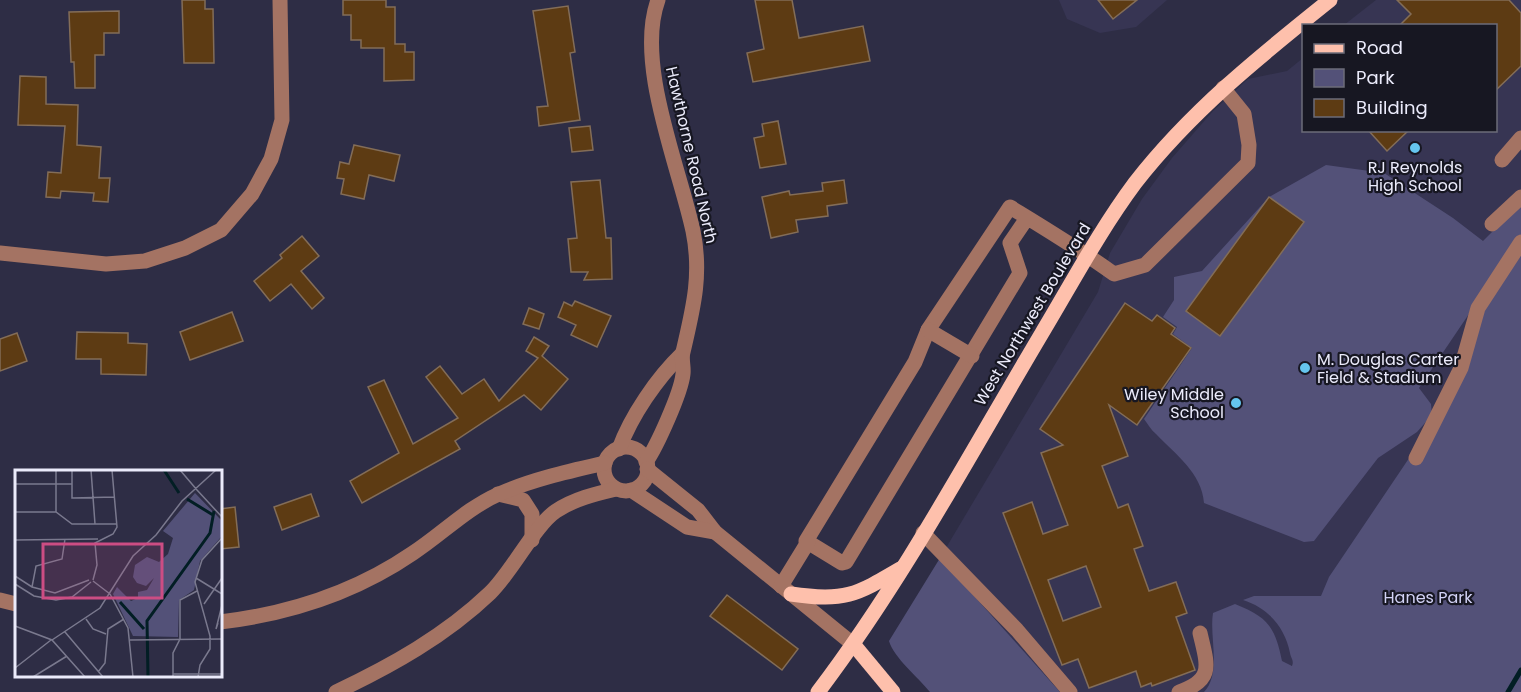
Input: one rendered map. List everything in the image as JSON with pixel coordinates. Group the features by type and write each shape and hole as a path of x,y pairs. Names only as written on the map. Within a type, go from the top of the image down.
{"main road":[{"name":"West Northwest Boulevard","path":"818,692 854,645 1088,255 1141,176 1184,125 1223,88 1330,0"},
{"path":"786,590 829,598 847,596 902,568"},
{"path":"854,645 893,692"}],"street":[{"path":"0,253 106,264 145,261 185,248 221,230 252,194 272,159 282,120 280,0"},
{"name":"Hawthorne Road North","path":"647,466 683,375 682,354 694,312 696,254 655,77 651,38 658,0"},
{"path":"786,590 808,542 806,541 915,362 928,330 1010,207 1088,255 1114,274 1145,265 1248,163 1244,114 1223,88"},
{"path":"1502,160 1521,138"},
{"path":"1492,224 1521,197"},
{"path":"808,542 842,563 846,562 1020,273 1010,243 1027,218"},
{"path":"1416,458 1461,368 1478,308 1521,242"},
{"path":"928,330 972,356"},
{"name":"Hawthorne Road North","path":"619,449 627,428 667,369 682,354"},
{"path":"222,622 258,617 297,608 334,594 413,554 457,519 498,494 605,463 613,452 619,449 638,451 647,466 698,510 715,532 854,645"},
{"path":"605,463 607,481 687,527 715,532"},
{"path":"336,692 371,675 433,638 489,593 515,565 554,512 575,500 623,490 643,483 647,466"},
{"path":"498,494 523,500 532,514 532,540"},
{"path":"923,533 1017,630 1070,692"},
{"path":"0,600 15,604"},
{"path":"1179,692 1193,687 1204,678 1207,665 1200,633"}],"shaded area":[{"path":"1059,0 1167,0 1136,27 1100,33 1067,19"},
{"name":"Wiley Middle School","path":"1376,0 1521,0 1521,231 1426,433 1293,661 1283,692 1060,692 940,558 1098,292 1110,253 1142,199 1172,158 1213,111 1248,79 1287,71 1302,59 1302,132 1497,132 1497,24 1345,24"}],"green space":[{"name":"Hanes Park","path":"1326,165 1384,173 1453,218 1483,241 1521,203 1521,692 1204,692 1209,684 1214,665 1213,613 1235,604 1263,619 1273,631 1282,661 1292,666 1293,660 1280,627 1268,613 1243,600 1254,596 1321,596 1329,577 1426,433 1454,372 1477,302 1419,388 1431,404 1432,415 1417,432 1378,458 1314,541 1304,542 1204,503 1202,492 1193,473 1144,419 1192,348 1173,334 1177,327 1163,317 1174,300 1174,277 1202,271 1269,197"},
{"path":"940,558 1060,692 930,692 907,667 889,641"}],"building":[{"path":"182,0 205,0 205,9 213,9 214,63 184,63"},
{"path":"343,0 386,0 386,7 395,7 395,44 405,44 405,52 414,52 414,80 384,81 384,48 361,48 361,40 351,40 351,15 343,15"},
{"path":"755,0 792,0 799,38 863,26 870,61 753,82 747,53 764,49"},
{"path":"1098,0 1137,0 1113,19"},
{"path":"1397,0 1509,0 1521,13 1521,66 1497,89 1497,24 1401,24 1411,14"},
{"path":"568,6 575,52 570,53 580,120 539,126 537,107 548,106 533,11"},
{"path":"119,11 119,33 104,33 104,55 95,55 95,88 75,88 74,62 71,62 69,12"},
{"path":"20,76 46,77 46,104 78,105 77,145 101,147 99,178 110,178 108,202 93,201 94,193 61,191 60,198 46,197 48,172 61,173 65,126 18,125"},
{"path":"778,121 786,164 760,168 754,138 764,136 762,124"},
{"path":"590,126 593,150 572,152 569,128"},
{"path":"1370,132 1407,132 1387,151"},
{"path":"354,145 400,155 394,181 369,175 364,199 341,194 344,179 337,178 340,162 349,164"},
{"path":"600,180 606,238 611,238 612,279 584,280 588,272 571,272 568,239 577,238 571,182"},
{"path":"844,180 847,203 827,206 828,216 796,220 798,232 771,238 762,197 789,191 790,195 823,191 822,183"},
{"path":"1269,197 1304,222 1220,336 1186,311"},
{"path":"302,236 319,256 301,271 324,298 312,309 291,284 270,301 254,281 282,258 280,255"},
{"path":"575,301 611,316 597,347 571,335 576,325 558,317 564,302 572,306"},
{"name":"Wiley Middle School","path":"1125,303 1152,321 1157,315 1175,328 1171,334 1191,348 1137,425 1109,405 1128,456 1102,466 1118,508 1128,504 1143,546 1134,549 1149,591 1176,582 1187,613 1176,617 1195,670 1152,686 1151,683 1141,687 1136,671 1089,688 1078,659 1062,665 1003,513 1032,502 1043,534 1068,525 1041,453 1063,445 1040,429","holes":["1086,566 1101,607 1063,621 1048,580"]},
{"path":"529,308 544,314 539,329 523,324"},
{"path":"232,312 243,341 190,360 180,332"},
{"path":"77,332 128,333 128,343 147,344 146,375 101,374 101,359 76,359"},
{"path":"17,333 27,361 0,371 0,339"},
{"path":"534,337 549,346 542,356 568,379 541,410 524,395 455,441 460,449 362,503 350,481 399,453 368,387 384,380 413,444 458,418 426,377 440,366 462,394 484,379 499,401 538,358 526,351"},
{"path":"311,494 319,516 282,530 274,507"},
{"path":"235,507 239,547 222,549 222,509"},
{"path":"727,595 798,649 782,670 710,616"}],"waterway":[{"path":"1508,692 1521,670"}],"place":[{"name":"RJ Reynolds High School","path":"1415,148"},
{"name":"M. Douglas Carter Field & Stadium","path":"1305,368"},
{"name":"Wiley Middle School","path":"1236,403"}]}
